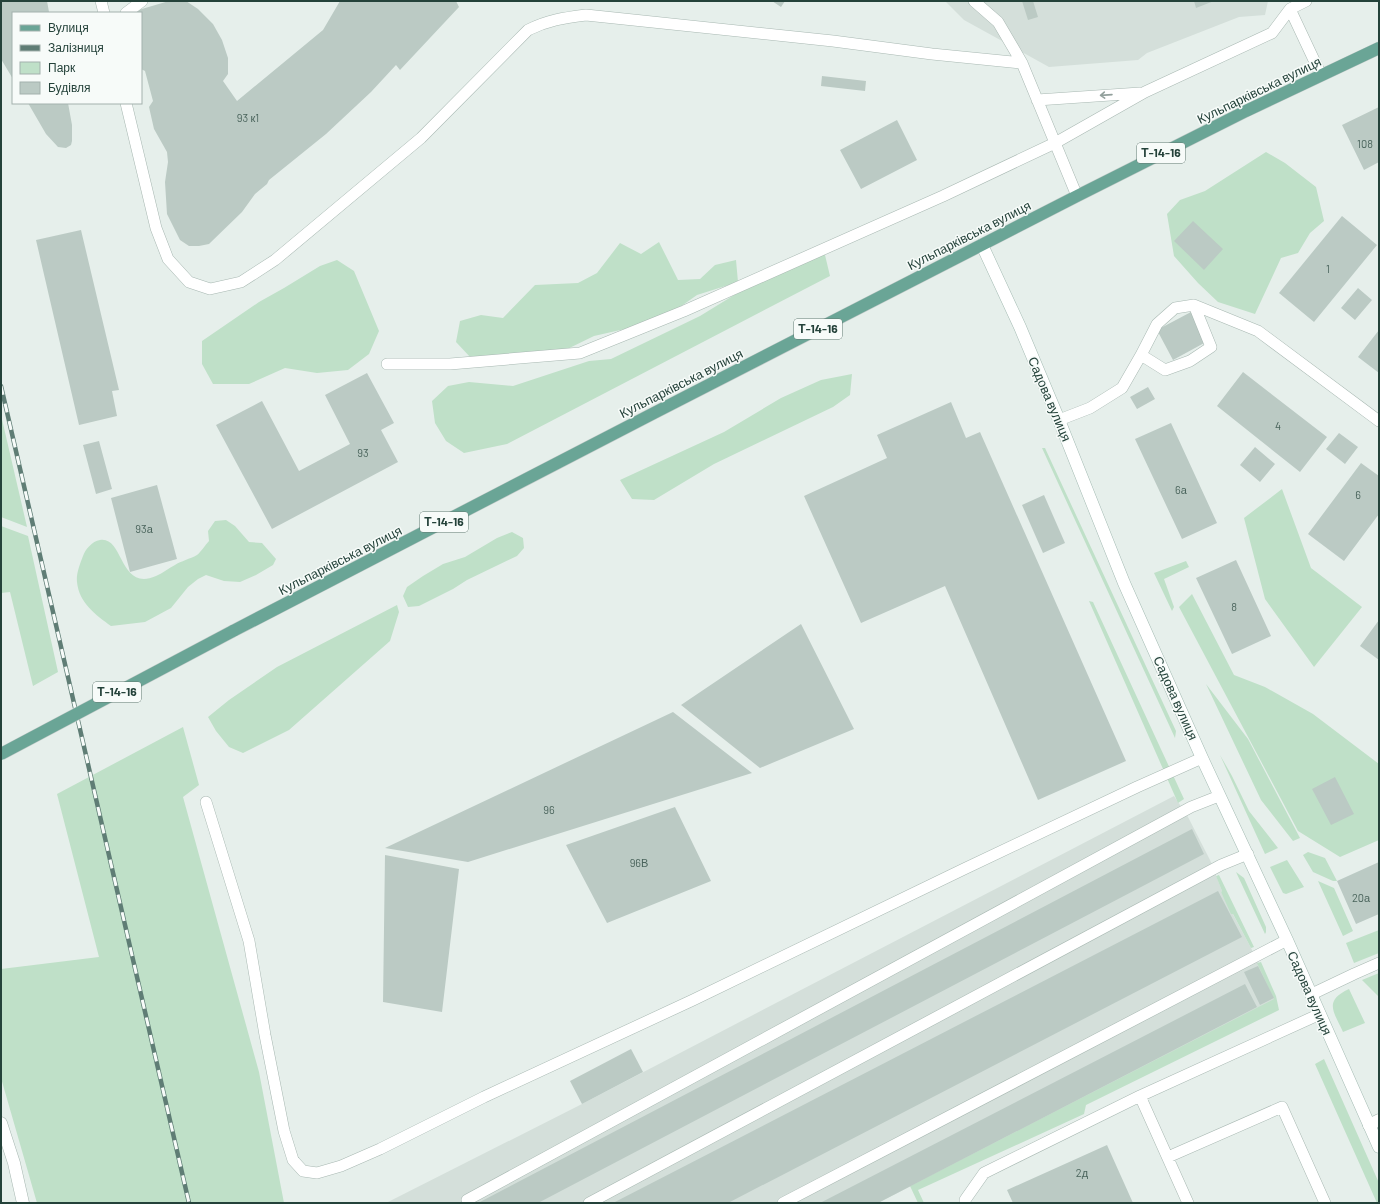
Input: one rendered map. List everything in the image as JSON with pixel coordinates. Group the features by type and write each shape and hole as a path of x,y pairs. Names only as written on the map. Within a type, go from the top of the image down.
{"main road":[{"name":"Кульпарківська вулиця","path":"1,754 234,631 1077,196 1246,111 1379,48"}],"street":[{"name":"Садова вулиця","path":"982,245 1020,327 1124,583 1219,796 1248,854 1320,1014 1374,1122 1379,1147"},
{"path":"1,1122 14,1163 23,1203"}],"lane":[{"path":"101,1 104,12"},
{"path":"127,12 142,1"},
{"path":"974,1 998,22 1022,63 1077,196"},
{"path":"387,364 450,364 580,353 684,311 943,196 1055,143 1145,92 1272,33 1290,9 1306,1"},
{"path":"1290,9 1321,76"},
{"path":"126,104 156,228 168,259 189,282 210,289 241,282 275,260 421,138 528,30 544,22 561,18 586,16 825,40 932,54 1022,63"},
{"path":"1037,100 1145,92"},
{"path":"1141,355 1165,370 1190,361 1211,346 1194,305"},
{"path":"1059,420 1090,408 1122,388 1157,324 1175,308 1194,305 1258,330 1379,421"},
{"path":"206,802 249,941 265,1035 284,1131 293,1160 303,1171 317,1173 341,1166 380,1148 484,1097 693,1000 964,869 1202,758"},
{"path":"467,1200 1191,807 1219,796"},
{"path":"589,1203 1217,867 1248,854"},
{"path":"783,1203 1287,940"},
{"path":"1312,994 1379,964"},
{"path":"965,1203 965,1200 984,1173 1140,1096 1320,1014"},
{"path":"1140,1096 1188,1203"},
{"path":"1168,1157 1282,1107 1325,1203"}],"shaded area":[{"path":"945,1 1268,1 1265,15 1239,17 1147,53 1138,60 1049,67 964,20"},
{"path":"1174,796 1188,817 1210,860 1222,891 1221,892 1251,948 1275,999 878,1203 386,1203 582,1104"}],"green space":[{"path":"1266,152 1285,163 1316,187 1324,221 1310,233 1298,253 1281,258 1255,314 1218,302 1198,283 1174,256 1167,214 1180,200 1205,191"},
{"path":"659,242 678,280 700,279 715,265 736,260 738,282 697,295 660,321 594,336 553,356 471,358 456,342 460,321 481,315 503,318 535,285 578,283 597,273 620,243 641,254"},
{"path":"803,253 825,255 830,276 507,444 464,453 446,441 435,423 432,401 448,386 469,382 513,386 589,361 611,359 700,316"},
{"path":"337,260 354,271 379,331 369,354 348,370 317,373 285,368 249,384 213,384 202,364 202,341 259,302 320,266"},
{"path":"852,374 850,395 833,407 714,464 654,500 632,499 620,480 724,432 781,398 821,380"},
{"path":"1,415 27,527 1,517"},
{"path":"1042,448 1045,448 1176,731 1175,738"},
{"path":"1282,489 1311,568 1362,607 1314,667 1265,599 1244,518"},
{"path":"226,520 235,526 249,542 262,543 276,559 273,565 240,582 224,581 206,575 188,587 171,608 145,622 111,626 89,608 81,596 77,582 78,572 84,554 89,546 94,542 100,540 108,541 114,546 128,571 135,577 144,579 156,576 197,555 209,541 208,531 215,521"},
{"path":"1,526 28,536 58,672 33,686 10,592 1,593"},
{"path":"512,532 523,538 524,548 517,556 467,580 453,589 419,606 408,607 403,596 407,587 443,564 465,557 497,538"},
{"path":"1186,561 1189,567 1164,579 1174,607 1172,611 1154,573"},
{"path":"1192,594 1234,675 1265,687 1313,714 1379,764 1379,840 1340,857 1298,831 1179,607"},
{"path":"1089,601 1093,602 1184,799 1178,803"},
{"path":"397,605 399,612 390,641 289,730 243,753 229,747 216,731 208,717 229,700 277,667"},
{"path":"1206,684 1248,739 1300,838 1293,841 1261,800"},
{"path":"183,727 199,785 183,797 259,1072 284,1203 37,1203 1,1078 1,969 99,957 57,794"},
{"path":"1220,755 1249,811 1278,848 1265,854"},
{"path":"1308,852 1325,858 1337,881 1333,881 1313,872 1303,855"},
{"path":"1287,860 1304,887 1286,894 1283,893 1270,867"},
{"path":"1236,872 1244,878 1266,927 1265,934"},
{"path":"1219,875 1254,947 1251,948 1233,914 1231,914 1221,892 1222,891 1216,876"},
{"path":"1318,881 1334,888 1353,931 1343,936"},
{"path":"1379,930 1379,953 1354,963 1346,943"},
{"path":"1261,962 1276,996 1279,1010 1086,1105 1084,1114 918,1190 924,1203 918,1203 910,1186 1274,999 1257,963"},
{"path":"1379,973 1379,997 1362,980"},
{"path":"1349,989 1365,1023 1343,1032 1334,1013 1333,1003 1341,993"},
{"path":"1324,1059 1379,1183 1379,1203 1377,1203 1315,1064"}],"building":[{"path":"1,1 47,1 49,12 12,12 12,77 1,59"},
{"path":"169,1 186,1 198,9 213,24 222,40 228,58 228,74 223,81 237,101 323,30 340,1 456,1 459,7 400,70 396,65 371,92 326,134 269,180 267,184 255,194 242,212 209,244 199,246 189,246 180,240 167,214 165,182 168,162 167,152 154,129 149,107 153,101 145,71 142,70 142,12 135,11"},
{"path":"772,1 785,1 781,7"},
{"path":"1022,1 1033,1 1038,17 1028,20"},
{"path":"1194,1 1214,1 1196,8"},
{"path":"822,76 866,81 865,91 821,86"},
{"path":"29,104 68,104 72,125 71,145 66,148 58,147 46,134"},
{"path":"1379,107 1379,162 1364,170 1342,125"},
{"path":"897,120 917,160 861,189 840,150"},
{"path":"1342,216 1377,245 1314,322 1279,293"},
{"path":"1193,221 1223,249 1204,270 1174,241"},
{"path":"81,230 119,390 112,391 117,416 79,425 36,240"},
{"path":"1358,288 1372,300 1355,320 1341,308"},
{"path":"1191,312 1206,342 1173,360 1157,330"},
{"path":"1379,330 1379,373 1358,357"},
{"path":"1243,372 1327,437 1300,472 1217,406"},
{"path":"367,373 394,423 381,430 398,462 272,529 216,425 262,401 299,471 350,444 325,395"},
{"path":"1148,387 1155,399 1137,409 1130,397"},
{"path":"951,402 966,438 980,432 1126,761 1038,800 945,586 861,623 804,496 887,458 877,435"},
{"path":"1171,423 1217,523 1182,539 1135,439"},
{"path":"1339,433 1358,447 1345,464 1326,449"},
{"path":"99,441 112,489 96,494 83,445"},
{"path":"1255,447 1275,464 1260,482 1240,465"},
{"path":"1361,463 1379,476 1379,514 1344,561 1308,534"},
{"path":"157,485 177,559 130,572 111,498"},
{"path":"1044,495 1065,543 1043,553 1022,505"},
{"path":"1236,560 1271,636 1232,654 1196,578"},
{"path":"1379,620 1379,660 1360,646"},
{"path":"801,624 854,729 760,768 681,705"},
{"path":"673,712 752,773 468,862 385,848"},
{"path":"1335,777 1354,814 1331,825 1312,789"},
{"path":"675,807 711,881 607,923 566,845"},
{"path":"1192,829 1204,854 538,1203 478,1203"},
{"path":"385,855 459,869 442,1012 383,1002"},
{"path":"1379,862 1379,914 1356,924 1337,881"},
{"path":"1218,891 1242,937 728,1203 613,1203"},
{"path":"1258,966 1274,998 1260,1005 1244,972"},
{"path":"1245,984 1257,1007 878,1203 820,1203"},
{"path":"631,1049 643,1072 582,1104 570,1081"},
{"path":"1107,1145 1133,1203 1013,1203 1007,1190"}],"railway":[{"path":"1,386 189,1203"}]}
